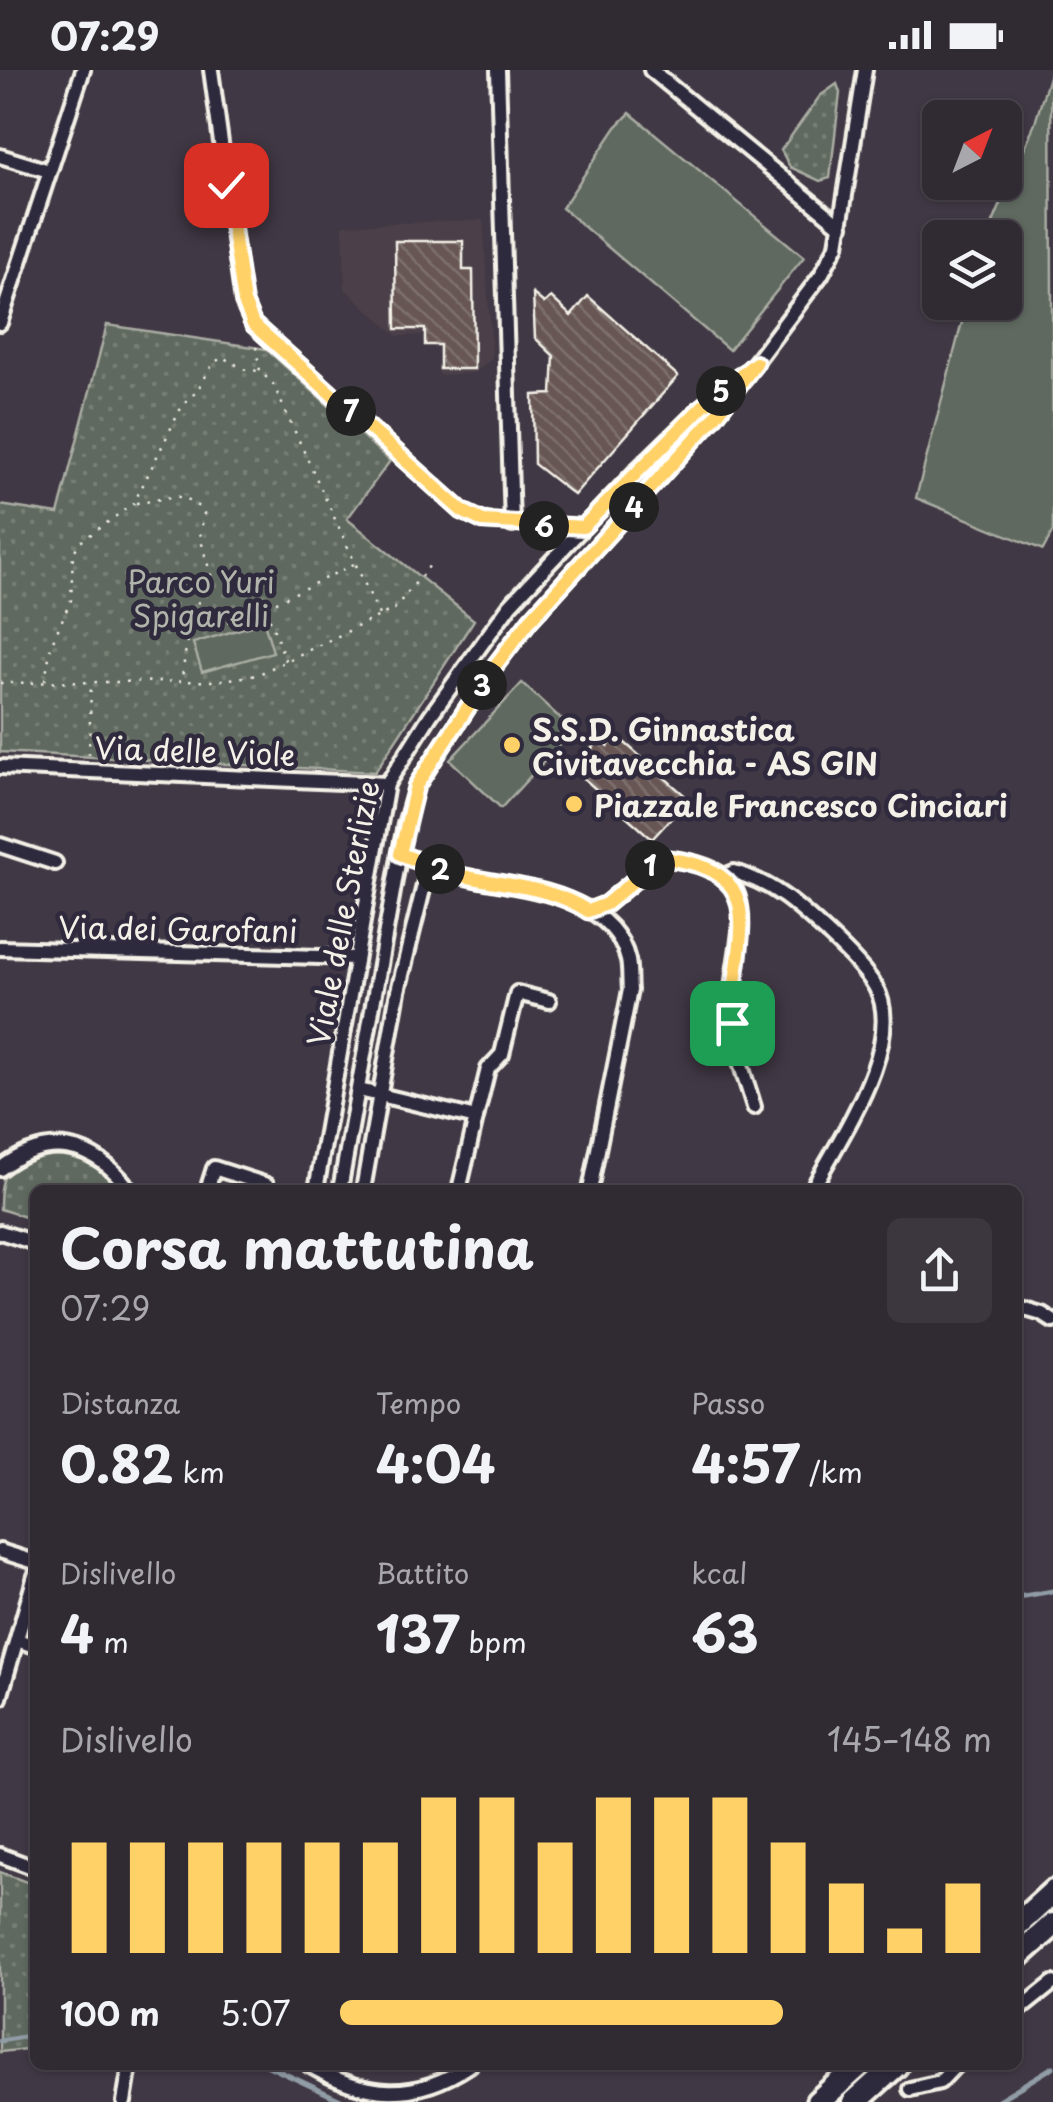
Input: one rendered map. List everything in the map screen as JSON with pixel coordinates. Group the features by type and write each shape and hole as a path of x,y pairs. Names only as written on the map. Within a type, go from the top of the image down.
{"highway":[{"path":"1022,1920 1053,1892"},
{"path":"1022,1952 1053,1925"},
{"path":"818,2102 853,2070"},
{"path":"854,2102 890,2070"}],"street":[{"path":"0,323 84,70"},
{"path":"211,70 244,302 253,324 462,511 483,521 512,525 583,527"},
{"path":"498,70 512,525"},
{"path":"651,70 840,226"},
{"name":"Viale delle Sterlizie","path":"341,1185 400,854 416,786 494,667 530,620 714,418 821,275 837,245 865,70"},
{"path":"0,156 49,172"},
{"name":"Viale delle Sterlizie","path":"317,1185 387,784 430,716 510,605 703,406 756,363"},
{"name":"Via delle Viole","path":"0,767 387,784"},
{"path":"0,845 55,862"},
{"path":"400,854 463,876 572,900 602,920 620,941 628,960 630,990 591,1185"},
{"path":"588,911 606,904 661,858 711,868 739,894 743,916 732,1023 754,1107"},
{"path":"364,1185 398,991 429,865"},
{"path":"722,877 734,872 777,889 838,943 876,987 880,999 884,1036 876,1069 815,1185"},
{"name":"Via dei Garofani","path":"0,948 354,958"},
{"path":"460,1185 488,1069 502,1054 517,993 549,1001"},
{"path":"359,1090 476,1118"},
{"path":"0,1169 38,1147 60,1145 99,1158 126,1185"},
{"path":"209,1185 214,1168 267,1185"},
{"path":"0,1232 30,1241"},
{"path":"1022,1308 1053,1321"},
{"path":"0,1551 30,1560"},
{"path":"0,1698 30,1594"},
{"path":"17,1640 30,1644"},
{"path":"0,1855 30,1866"},
{"path":"1022,2009 1053,1983"},
{"path":"124,2102 129,2070"},
{"path":"318,2070 375,2093 417,2093 463,2070"},
{"path":"910,2089 940,2082 951,2070"}],"path":[{"path":"253,324 260,371 272,384 380,616"},
{"path":"45,682 51,645 70,600 73,554 79,543 134,503 182,406 213,364 222,357 246,370 260,371"},
{"path":"134,503 159,502 176,494 186,496 204,513 200,537 212,580 195,602 186,634 182,680"},
{"path":"186,634 248,616 354,564"},
{"path":"0,684 216,681 257,674 394,609 431,564"},
{"path":"266,608 286,662"},
{"path":"89,771 91,680"}],"shaded area":[{"path":"483,220 492,358 474,373 439,375 438,346 424,346 423,335 398,336 345,289 343,225"}],"green space":[{"path":"1051,70 1053,531 1043,550 916,498 963,320 1022,320 1022,220 994,220 1003,200 1022,200 1022,154"},
{"path":"837,84 840,93 830,178 820,181 790,167 781,150 820,96"},
{"path":"630,113 804,257 729,350 562,208 616,127"},
{"name":"Parco Yuri Spigarelli","path":"107,325 266,349 390,461 347,519 474,620 375,772 0,752 0,505 58,514"},
{"path":"264,622 273,652 202,672 193,643"},
{"name":"S.S.D. Ginnastica Civitavecchia - AS GIN","path":"522,683 573,730 501,808 450,760"},
{"path":"54,1152 74,1156 91,1164 115,1185 30,1185 30,1218 0,1209 6,1174 27,1158"},
{"path":"0,1872 30,1883 30,2049 0,2052"}],"building":[{"path":"395,241 463,241 463,270 473,270 474,369 440,369 440,345 425,345 425,329 396,329"},
{"path":"533,294 544,303 551,297 571,316 588,296 678,376 574,495 534,464 533,395 552,394 554,356 535,338"},
{"path":"617,736 689,799 652,839 573,765 601,740 608,746"}],"waterway":[{"path":"1022,1596 1053,1591"},
{"path":"0,2041 30,2036"},
{"path":"995,2102 1053,2067"},
{"path":"277,2070 345,2102"}],"tunnel":[{"path":"882,2070 910,2089"}],"place":[{"name":"S.S.D. Ginnastica Civitavecchia - AS GIN","path":"512,745"},
{"name":"Piazzale Francesco Cinciari","path":"574,804"}],"route":[{"path":"226,185 244,302 253,324 462,511 483,521 583,527 703,406 756,363 714,418 530,620 494,667 416,786 400,854 463,876 572,900 588,911 606,904 661,858 711,868 739,894 743,916 732,1023"}]}
